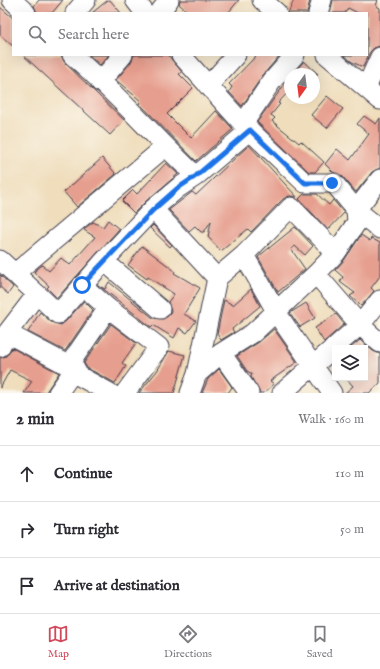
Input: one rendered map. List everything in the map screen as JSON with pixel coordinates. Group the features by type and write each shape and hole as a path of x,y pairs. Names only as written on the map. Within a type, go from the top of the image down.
{"street":[{"path":"12,0 25,12"},
{"path":"76,12 86,0"},
{"path":"135,0 144,12"},
{"path":"160,12 169,0"},
{"path":"318,12 322,0"},
{"path":"73,56 94,74 100,82 196,176"},
{"path":"100,82 122,56"},
{"path":"182,56 246,127 305,183 334,183 356,210 380,229"},
{"path":"208,86 235,56"},
{"path":"0,260 58,314 82,285 153,210 178,188 196,176 246,127 272,81 294,56"},
{"path":"328,56 380,100"},
{"path":"366,88 380,57"},
{"path":"14,274 165,147"},
{"path":"198,374 221,353 253,333 316,274 336,253 357,222 356,210 380,180"},
{"path":"190,393 198,374 217,278 244,255 291,207 336,253"},
{"path":"153,210 217,278"},
{"path":"244,255 276,311 332,393"},
{"path":"104,261 160,309"},
{"path":"316,274 360,325 380,343"},
{"path":"82,285 108,308 159,347 125,393"},
{"path":"37,294 4,340 75,369"},
{"path":"282,393 315,366 360,325 380,300"},
{"path":"108,308 71,362 79,376 110,393"},
{"path":"221,353 249,393"},
{"path":"58,393 75,369"}],"building":[{"path":"39,0 63,0 53,12 37,12 34,6"},
{"path":"110,0 120,12 93,12"},
{"path":"180,0 239,0 229,12 188,12 179,4"},
{"path":"294,0 310,0 307,12 288,12"},
{"path":"333,0 378,0 376,6 380,8 380,46 374,48 370,52 363,67 352,62 345,56 368,56 368,12 356,12 348,8 346,12 330,12"},
{"path":"0,7 12,17 12,45 0,35"},
{"path":"24,56 62,56 65,63 124,120 110,135"},
{"path":"90,56 108,56 100,65"},
{"path":"134,56 169,56 182,72 179,74 193,88 167,114 191,138 216,111 233,129 196,161 139,103 141,101 116,80 131,62"},
{"path":"256,56 279,56 263,75 242,106 229,92 232,87 229,84"},
{"path":"304,61 312,68 298,68"},
{"path":"284,85 284,96 271,115 275,118 272,121 299,143 301,141 324,162 315,172 309,172 257,122"},
{"path":"327,96 343,109 327,128 311,115"},
{"path":"364,116 376,124 380,118 380,168 372,172 356,192 342,176 333,172 325,164 337,149 350,160 369,134 357,124"},
{"path":"249,145 297,197 289,196 283,199 251,232 248,229 221,251 208,237 211,221 204,232 201,232 195,226 189,231 169,210 192,192 196,195"},
{"path":"102,158 116,174 77,207 64,192"},
{"path":"166,163 178,174 134,213 122,201 133,190 137,194"},
{"path":"304,194 317,194 329,205 333,200 344,213 328,230 299,199"},
{"path":"108,220 119,229 57,298 47,288 49,286 34,272 42,265 49,271 61,258 70,265 95,237 84,230 85,228 93,222 103,227"},
{"path":"153,225 172,245 170,247 150,228"},
{"path":"295,227 313,246 305,255 295,246 291,249 305,269 278,292 258,257"},
{"path":"361,235 370,241 371,238 380,243 380,276 371,288 374,291 361,306 350,296 355,293 340,282 343,277 335,270 345,259"},
{"path":"142,246 175,271 174,273 200,288 184,314 196,321 187,333 179,328 174,338 153,325 151,327 101,287 105,289 109,282 153,318 163,319 168,316 171,311 168,302 174,294 148,277 147,279 128,265"},
{"path":"0,275 13,287 8,294 0,287"},
{"path":"251,289 260,306 232,329 234,332 221,340 217,334 224,300 233,305"},
{"path":"84,301 93,310 65,351 28,332 40,312 51,322 61,325"},
{"path":"306,303 315,318 300,327 290,313"},
{"path":"336,314 344,324 324,342 315,328"},
{"path":"111,324 136,343 122,363 126,366 115,383 87,368 84,363"},
{"path":"274,329 297,362 270,381 274,384 264,393 260,393 251,377 252,374 247,371 237,356 259,342"},
{"path":"360,340 366,345 354,345"},
{"path":"368,347 380,354 380,383 369,393 345,393 353,386 349,381 368,381"},
{"path":"12,348 59,373 45,393 24,393 32,381 10,370 0,388 0,358 6,356"},
{"path":"169,351 185,355 174,393 139,393 157,371"},
{"path":"219,369 232,387 228,393 202,393 208,379"}],"route":[{"path":"82,285 153,210 250,130 305,183 332,183"}]}
